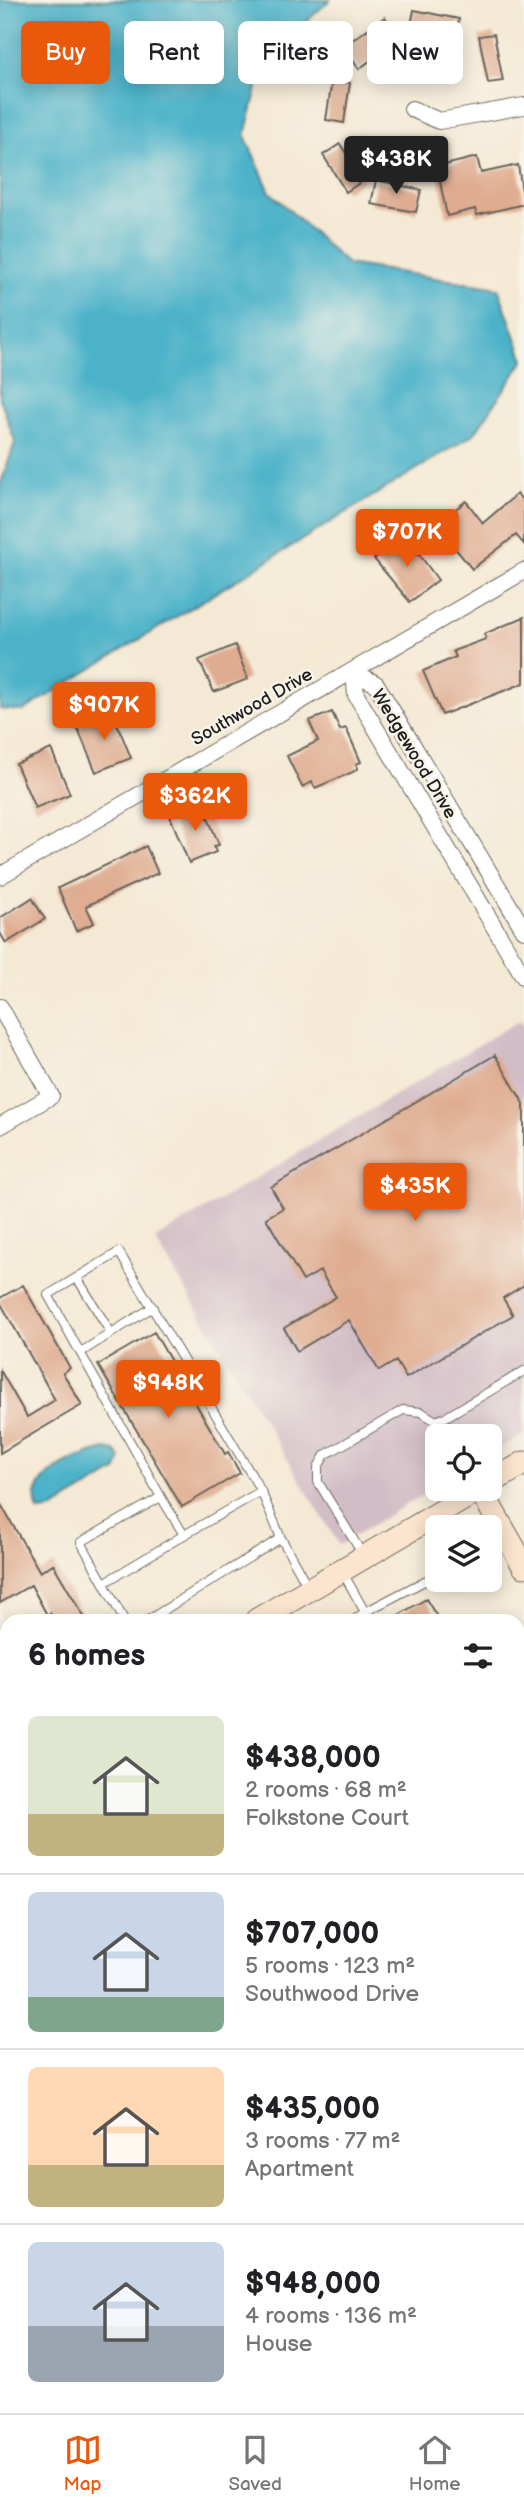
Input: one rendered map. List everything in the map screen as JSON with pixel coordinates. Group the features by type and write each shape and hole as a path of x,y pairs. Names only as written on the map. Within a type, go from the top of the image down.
{"street":[{"path":"412,109 439,121 524,106"},
{"name":"Southwood Drive","path":"0,876 524,571"},
{"name":"Wedgewood Drive","path":"354,672 376,684 524,930"},
{"name":"Wedgewood Drive","path":"354,672 356,695 524,977"},
{"path":"0,1007 51,1096 0,1126"},
{"path":"502,1476 524,1463"},
{"path":"267,1614 460,1501"},
{"path":"487,1501 524,1566"}],"lane":[{"path":"184,1535 48,1295 120,1252 261,1491 281,1538 309,1590"},
{"path":"77,1278 111,1334"},
{"path":"81,1352 153,1307"},
{"path":"364,1557 318,1482 318,1467 325,1455 403,1410 421,1412 436,1421 446,1417 524,1371"},
{"path":"104,1583 261,1491"},
{"path":"121,1614 81,1542 161,1497"},
{"path":"158,1614 281,1538"},
{"path":"342,1570 365,1612"},
{"path":"362,1614 425,1581"}],"shaded area":[{"path":"520,1020 524,1026 524,1434 502,1447 502,1424 425,1424 425,1493 339,1545 155,1239"}],"water":[{"path":"0,0 330,0 307,21 238,21 238,84 258,84 245,136 270,192 347,264 498,288 524,360 474,434 23,711 0,709 0,486 15,442 0,398"},
{"path":"105,1449 115,1451 121,1458 117,1470 50,1510 38,1511 36,1498 46,1477 68,1462"}],"building":[{"path":"414,10 459,19 459,21 412,21"},
{"path":"367,30 367,63 359,69 353,60 353,39"},
{"path":"494,34 503,81 488,83 479,36"},
{"path":"331,84 350,84 344,123 326,120"},
{"path":"340,144 364,180 346,192 323,155"},
{"path":"477,157 481,173 518,165 524,204 477,215 475,209 447,216 437,167"},
{"path":"376,180 421,190 416,212 371,204"},
{"path":"517,494 524,502 524,544 516,535 472,569 436,525 466,501 483,523"},
{"path":"406,536 438,580 410,602 374,559"},
{"path":"524,617 524,683 442,715 423,671 456,657 453,651 486,639 484,634"},
{"path":"235,645 248,679 214,692 199,660"},
{"path":"112,711 131,758 96,772 77,727"},
{"path":"332,712 340,730 346,728 361,762 356,764 358,768 353,772 315,788 312,782 302,787 287,756 318,741 309,721"},
{"path":"51,749 70,794 35,808 16,764"},
{"path":"203,805 219,845 214,846 216,852 189,863 170,816"},
{"path":"146,846 158,873 86,906 94,923 76,931 58,888"},
{"path":"32,898 45,919 6,943 0,933 0,918"},
{"path":"495,1055 524,1104 524,1285 503,1298 513,1315 406,1378 396,1361 379,1371 349,1320 297,1351 284,1328 336,1297 320,1271 303,1281 266,1218 283,1208 271,1187"},
{"path":"23,1285 70,1368 63,1373 82,1405 0,1453 0,1370 27,1417 55,1400 0,1302 0,1298"},
{"path":"154,1332 225,1454 228,1452 240,1473 182,1507 98,1365"},
{"path":"0,1503 40,1572 53,1564 82,1614 46,1614 31,1585 0,1603"},
{"path":"426,1599 435,1614 400,1614"}]}
